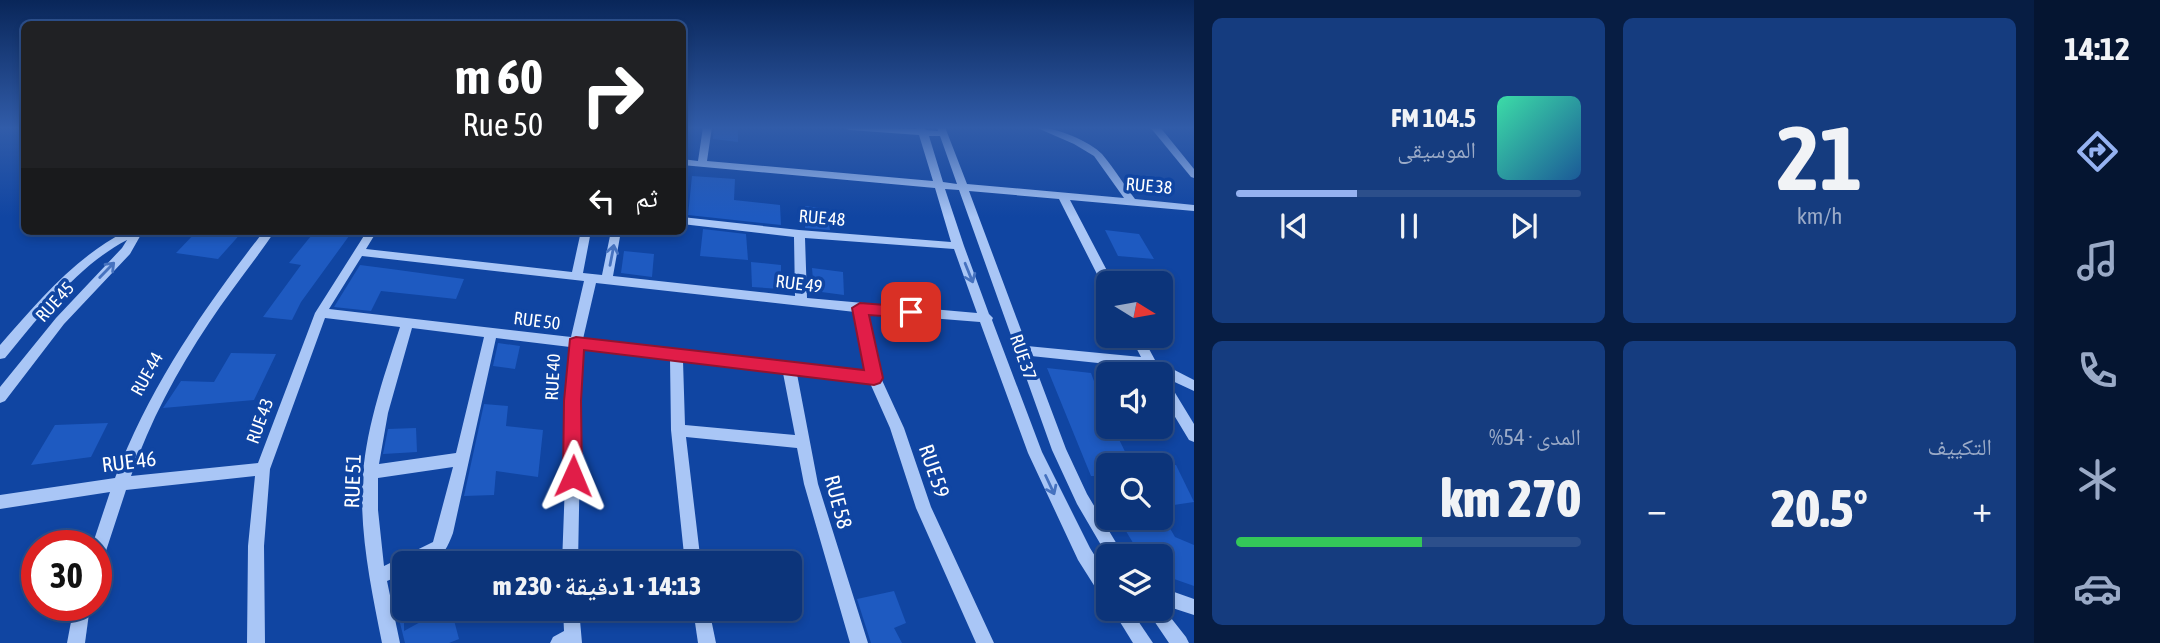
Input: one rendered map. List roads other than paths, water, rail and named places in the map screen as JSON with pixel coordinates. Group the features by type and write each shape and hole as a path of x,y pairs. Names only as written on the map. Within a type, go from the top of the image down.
{"street":[{"path":"702,164 703,157"},
{"name":"RUE 37","path":"930,157 958,246 988,318 1035,453 1084,554 1096,572"},
{"name":"RUE 37","path":"952,157 1059,450 1082,499 1109,544"},
{"path":"1099,157 1132,202"},
{"path":"1179,157 1194,175"},
{"name":"RUE 38","path":"686,162 1194,208"},
{"path":"1063,196 1101,271"},
{"name":"RUE 48","path":"686,220 799,234 958,246"},
{"path":"799,234 801,302"},
{"name":"RUE 45","path":"0,354 32,316 89,258 112,241 126,235"},
{"name":"RUE 45","path":"0,397 60,321 126,251 134,235"},
{"name":"RUE 44","path":"104,530 119,484 151,410 185,349 214,305 267,235"},
{"name":"RUE 43","path":"256,643 256,546 263,468 321,313 369,235"},
{"name":"RUE 40","path":"570,551 574,452 572,401 586,235"},
{"path":"358,252 607,279 615,235"},
{"name":"RUE 49","path":"607,279 801,302 988,318"},
{"name":"RUE 59","path":"860,308 874,378 897,428 924,508 985,643"},
{"name":"RUE 50","path":"321,313 874,378"},
{"name":"RUE 51","path":"391,643 373,538 371,472 380,410 407,323"},
{"path":"434,551 443,541 491,333"},
{"path":"1022,350 1105,362"},
{"path":"676,356 678,430 692,551"},
{"name":"RUE 58","path":"789,369 802,442 824,530 859,643"},
{"path":"1173,377 1194,386"},
{"path":"1173,401 1194,436"},
{"path":"678,430 802,442"},
{"path":"371,472 461,459"},
{"name":"RUE 46","path":"0,502 119,484 263,468"},
{"path":"378,578 392,572"},
{"path":"1173,600 1194,607"},
{"path":"76,643 80,621"},
{"path":"568,641 570,621"},
{"path":"703,621 707,643"},
{"path":"1128,621 1144,643"},
{"path":"1163,621 1180,643"}]}
